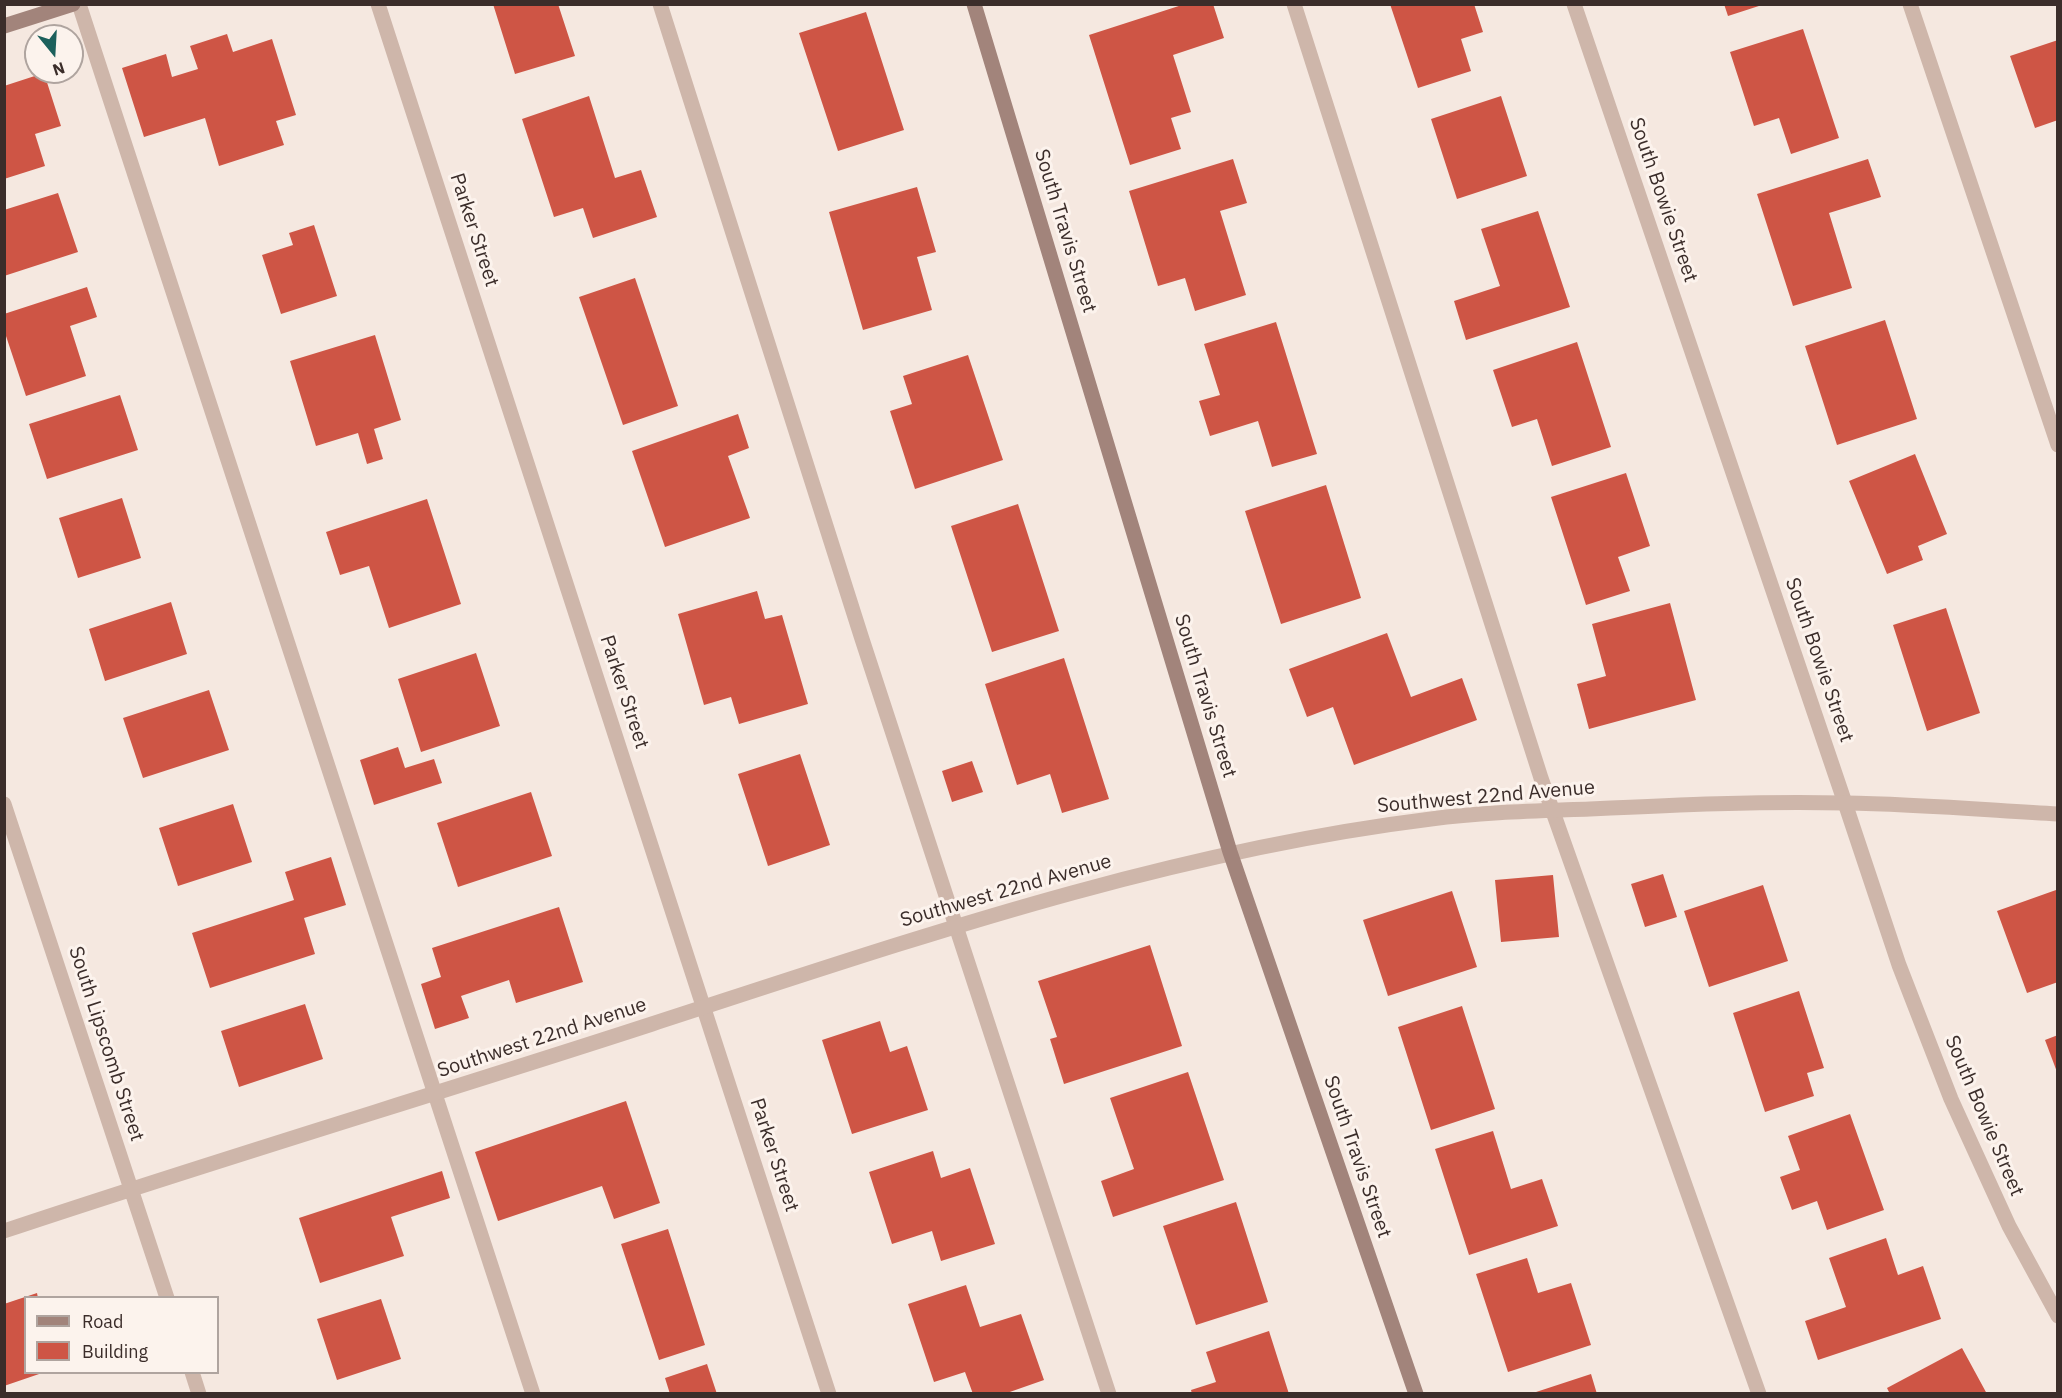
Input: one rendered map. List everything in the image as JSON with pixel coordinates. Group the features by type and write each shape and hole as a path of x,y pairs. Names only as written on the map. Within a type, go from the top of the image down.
{"main road":[{"path":"4,26 73,4"},
{"name":"South Travis Street","path":"974,4 1230,852 1416,1394"}],"street":[{"path":"79,4 532,1394"},
{"name":"Parker Street","path":"378,4 830,1394"},
{"path":"660,4 859,628 1109,1394"},
{"path":"1294,4 1553,811 1758,1394"},
{"name":"South Bowie Street","path":"1574,4 1899,965 1951,1099 2009,1226 2058,1316"},
{"path":"1910,4 2058,445"},
{"name":"Southwest 22nd Avenue","path":"4,1231 957,926 1116,880 1230,852 1312,836 1436,818 1698,804 1845,803 2058,814"},
{"name":"South Lipscomb Street","path":"4,804 166,1296"},
{"path":"193,1374 199,1394"}],"building":[{"path":"493,4 558,4 575,56 515,74"},
{"path":"1185,4 1213,4 1224,38 1173,55 1191,112 1171,118 1181,149 1130,165 1089,35"},
{"path":"1390,4 1474,4 1483,32 1461,39 1471,71 1418,88"},
{"path":"1724,4 1762,4 1762,5 1728,16"},
{"path":"866,12 904,130 838,151 799,33"},
{"path":"1803,29 1839,138 1791,154 1779,118 1754,126 1730,52"},
{"path":"227,34 233,52 272,39 296,115 276,121 284,145 219,166 205,118 144,137 122,68 166,54 172,77 198,69 190,46"},
{"path":"2058,40 2058,120 2035,128 2010,56"},
{"path":"24,80 24,84 48,84 61,126 35,134 45,166 4,179 4,86"},
{"path":"589,96 615,178 641,170 657,217 593,238 583,208 554,217 522,119"},
{"path":"1501,96 1527,176 1457,199 1431,119"},
{"path":"1233,159 1247,203 1220,211 1246,295 1195,311 1185,278 1158,286 1129,191"},
{"path":"1868,159 1881,197 1829,213 1852,288 1793,306 1757,194"},
{"path":"917,187 936,252 917,257 932,310 863,330 829,212"},
{"path":"58,193 78,252 4,276 4,210"},
{"path":"1538,211 1570,307 1466,340 1454,301 1500,286 1481,229"},
{"path":"314,225 337,296 281,314 262,255 293,245 289,233"},
{"path":"635,278 678,406 623,425 579,297"},
{"path":"87,287 97,317 70,326 86,376 26,396 4,330 4,314"},
{"path":"1885,320 1917,419 1837,445 1805,346"},
{"path":"1276,322 1317,454 1272,467 1258,421 1210,436 1199,401 1220,395 1204,344"},
{"path":"375,335 401,420 374,429 383,459 367,464 358,433 316,446 290,361"},
{"path":"1577,342 1611,447 1552,466 1537,419 1512,427 1493,370"},
{"path":"968,355 1003,460 915,489 890,411 912,404 903,376"},
{"path":"120,395 138,450 47,479 29,424"},
{"path":"738,414 749,448 728,456 750,518 665,547 632,451"},
{"path":"1915,454 1947,534 1918,546 1923,560 1887,574 1849,481"},
{"path":"1626,473 1650,546 1618,557 1630,591 1586,605 1551,497"},
{"path":"1326,485 1361,598 1281,624 1245,511"},
{"path":"122,498 141,558 78,578 59,518"},
{"path":"427,499 461,604 389,628 369,566 340,575 326,532"},
{"path":"1018,504 1059,631 992,652 951,526"},
{"path":"757,591 765,619 782,615 808,704 739,724 731,697 704,705 678,614"},
{"path":"171,602 187,654 105,681 89,629"},
{"path":"1670,603 1696,700 1589,729 1577,684 1606,676 1592,624"},
{"path":"1946,608 1980,713 1927,731 1893,625"},
{"path":"1387,633 1411,697 1462,678 1477,720 1354,765 1333,707 1307,717 1289,669"},
{"path":"476,653 500,726 421,752 398,679"},
{"path":"1064,658 1109,799 1062,813 1050,774 1017,785 985,684"},
{"path":"209,690 229,750 143,778 123,718"},
{"path":"398,747 405,768 434,759 442,783 374,805 360,760"},
{"path":"800,754 830,845 768,866 738,774"},
{"path":"972,761 983,792 952,802 942,771"},
{"path":"531,792 552,856 458,887 437,823"},
{"path":"233,804 252,862 178,886 159,828"},
{"path":"331,857 346,905 304,918 315,954 210,988 192,933 294,900 285,872"},
{"path":"1663,874 1677,917 1645,927 1631,884"},
{"path":"1553,875 1559,937 1501,942 1495,880"},
{"path":"1763,885 1788,961 1709,987 1684,911"},
{"path":"2056,890 2058,895 2058,982 2027,993 1997,911"},
{"path":"1452,891 1477,967 1388,996 1363,920"},
{"path":"559,907 583,982 516,1003 509,980 461,996 469,1018 435,1029 421,984 441,977 432,948"},
{"path":"1150,945 1182,1046 1064,1084 1050,1039 1057,1037 1038,981"},
{"path":"1799,991 1824,1068 1807,1073 1814,1096 1765,1112 1733,1013"},
{"path":"305,1004 323,1059 239,1087 221,1031"},
{"path":"1462,1006 1495,1109 1431,1130 1398,1027"},
{"path":"880,1021 890,1052 907,1046 928,1110 852,1134 822,1040"},
{"path":"2058,1035 2058,1072 2057,1072 2045,1040"},
{"path":"1188,1072 1224,1180 1113,1217 1101,1181 1134,1169 1110,1098"},
{"path":"626,1101 660,1203 614,1219 602,1186 498,1221 475,1152"},
{"path":"1850,1114 1884,1210 1827,1230 1817,1201 1792,1210 1780,1177 1800,1170 1788,1136"},
{"path":"1493,1131 1511,1189 1542,1179 1558,1226 1469,1255 1435,1149"},
{"path":"933,1151 941,1178 970,1168 995,1244 941,1261 932,1231 892,1244 869,1172"},
{"path":"442,1171 450,1198 391,1217 404,1256 320,1283 299,1218"},
{"path":"1236,1202 1268,1302 1196,1325 1163,1226"},
{"path":"668,1229 705,1345 659,1360 621,1244"},
{"path":"1886,1238 1898,1275 1923,1266 1941,1319 1818,1360 1805,1321 1846,1307 1829,1258"},
{"path":"1527,1258 1538,1293 1571,1283 1591,1345 1508,1372 1476,1274"},
{"path":"966,1285 980,1327 1021,1314 1044,1380 1004,1394 973,1394 965,1372 934,1382 908,1304"},
{"path":"24,1297 24,1374 39,1374 4,1386 4,1304"},
{"path":"381,1299 401,1359 337,1380 317,1319"},
{"path":"1269,1331 1289,1394 1192,1394 1191,1390 1216,1382 1206,1352"},
{"path":"1962,1348 1987,1394 1890,1394 1887,1388"},
{"path":"707,1364 717,1394 670,1394 665,1378"},
{"path":"1591,1374 1597,1394 1533,1394 1533,1393"}]}
